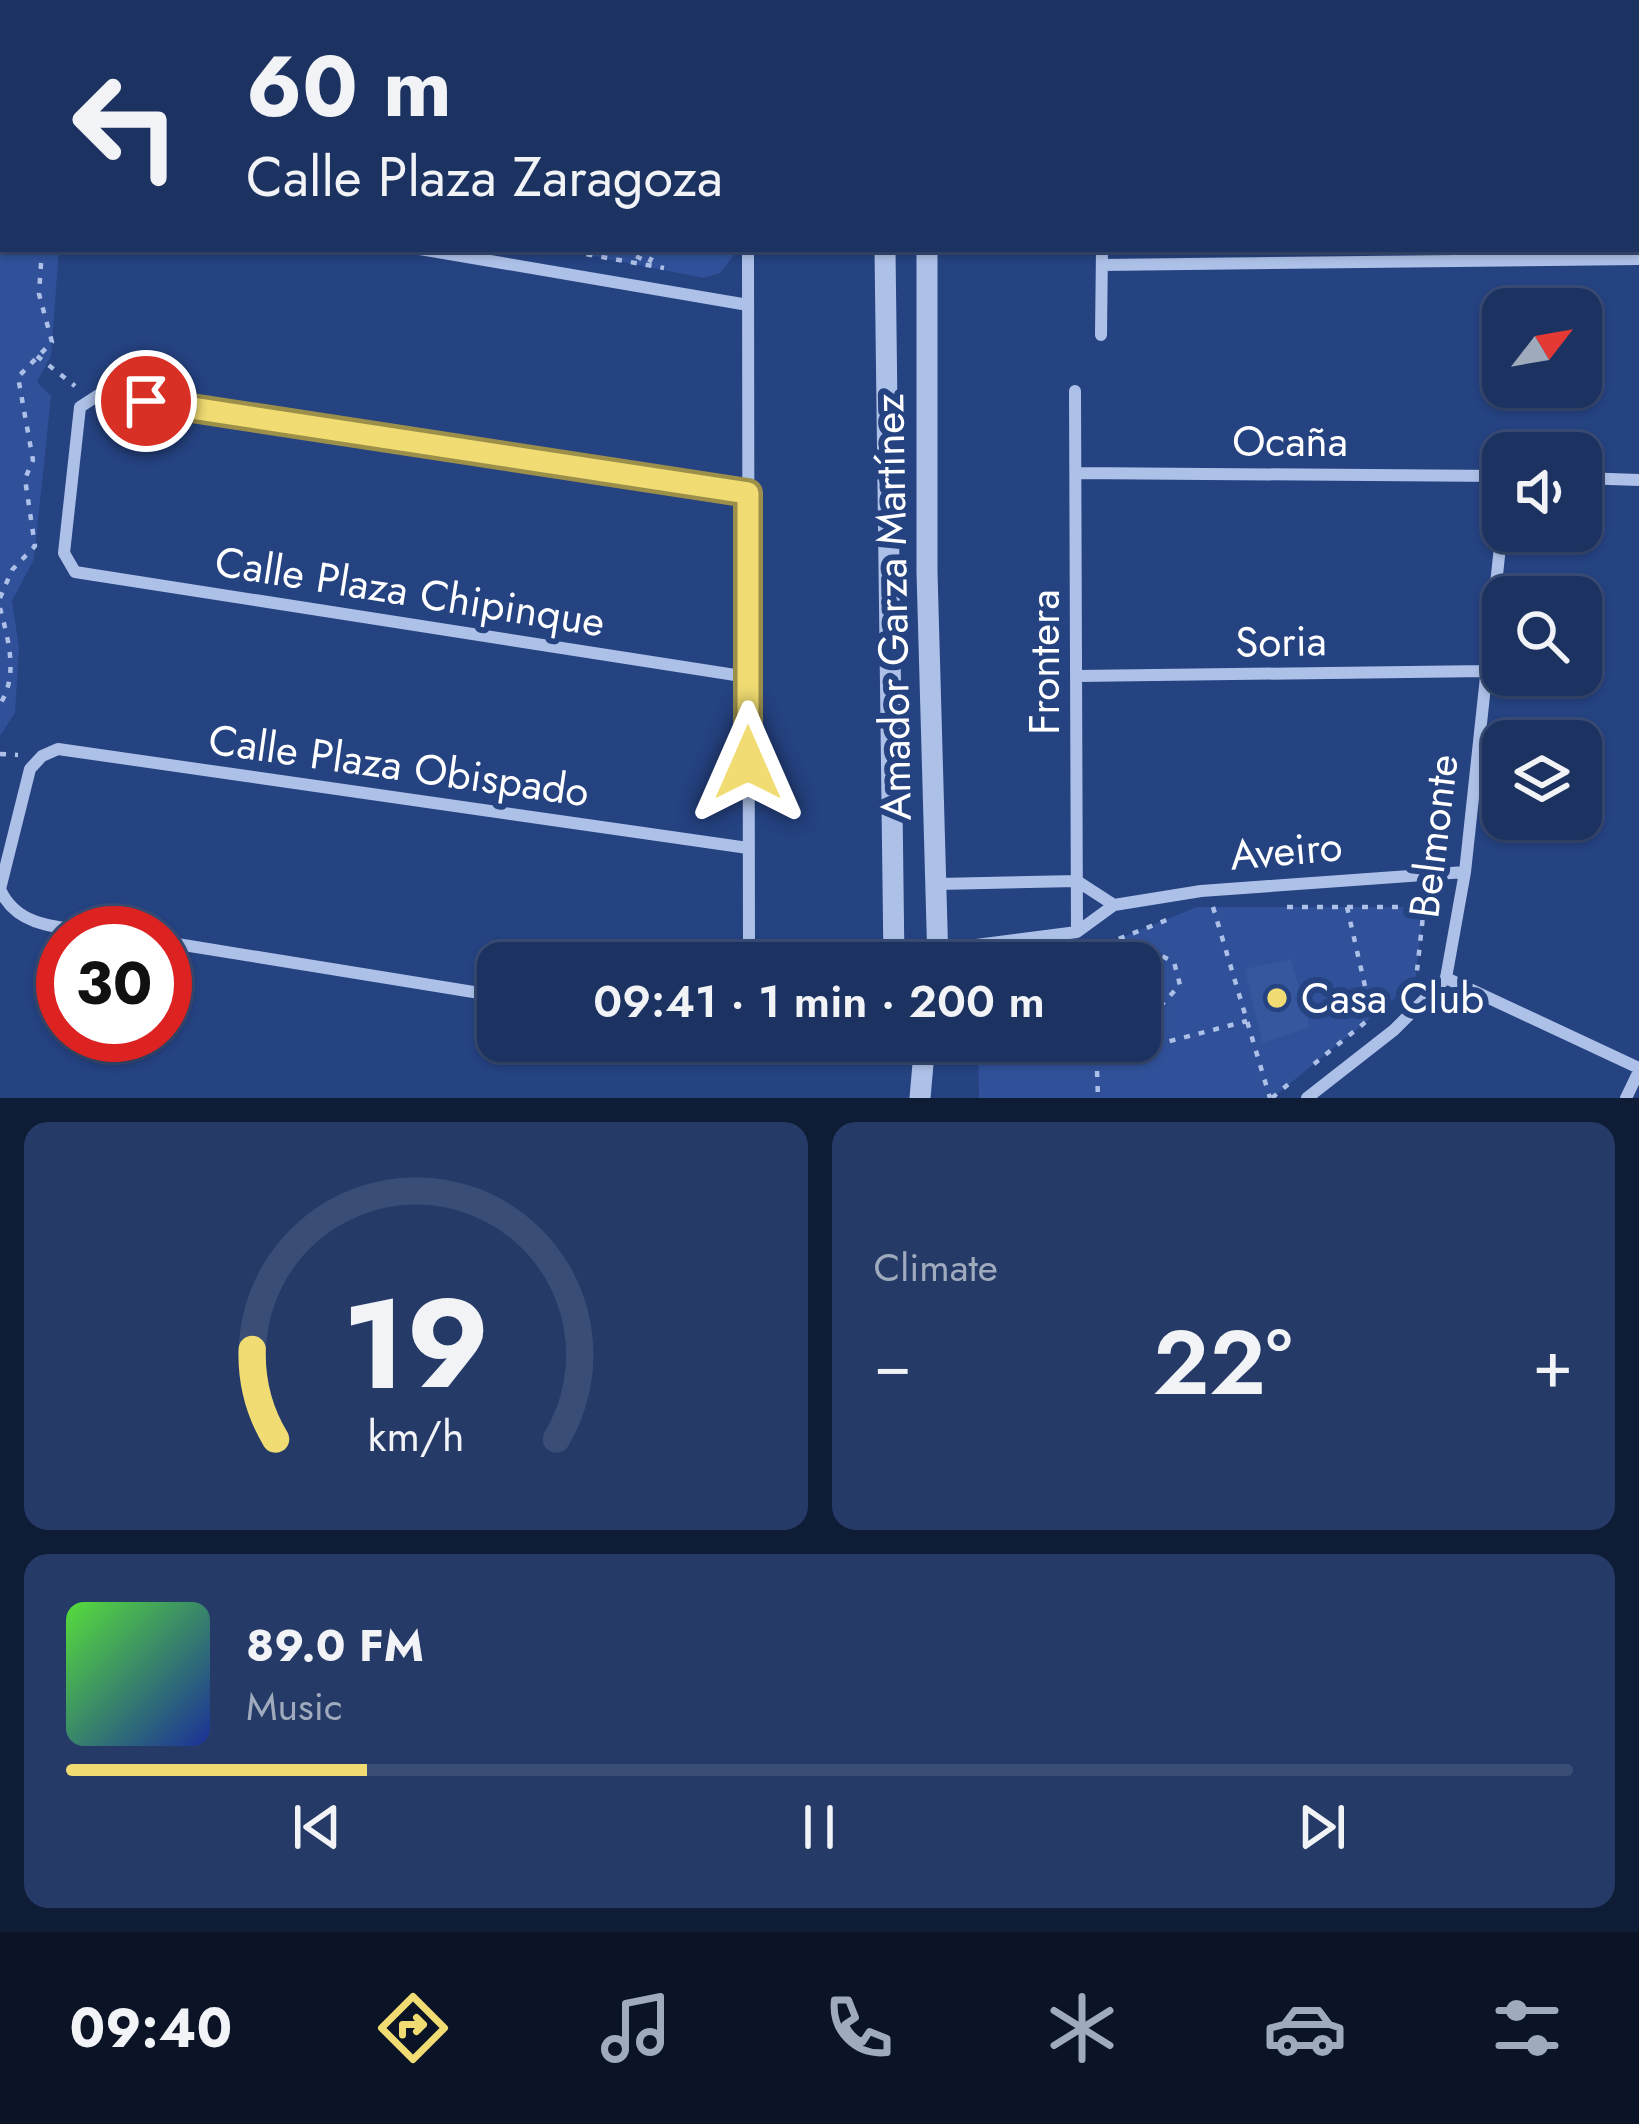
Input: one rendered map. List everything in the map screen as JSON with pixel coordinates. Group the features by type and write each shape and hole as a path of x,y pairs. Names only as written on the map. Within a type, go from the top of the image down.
{"street":[{"path":"438,252 748,305"},
{"path":"748,252 749,942"},
{"name":"Amador Garza Martínez","path":"885,252 895,942"},
{"name":"Amador Garza Martínez","path":"927,252 927,572 938,942"},
{"path":"1101,334 1102,252"},
{"path":"1102,265 1368,256 1557,254 1639,259"},
{"name":"Frontera","path":"1075,392 1077,932"},
{"path":"88,398 100,394 748,493"},
{"name":"Calle Plaza Chipinque","path":"88,398 80,407 66,564 75,572 748,677"},
{"name":"Ocaña","path":"1076,472 1482,476"},
{"path":"1602,478 1639,479"},
{"name":"Soria","path":"1077,676 1482,671"},
{"name":"Belmonte","path":"1307,1098 1394,1030 1446,978 1465,872 1484,696"},
{"name":"Calle Plaza Obispado","path":"36,922 8,908 0,889 30,769 42,756 58,749 748,848"},
{"name":"Aveiro","path":"1019,942 1077,932 1114,905 1289,882 1465,872"},
{"path":"938,884 1077,880 1114,905"},
{"path":"192,946 477,993"},
{"path":"1446,978 1639,1069 1626,1098"},
{"path":"920,1064 920,1098"}],"path":[{"path":"0,598 13,570 35,546 25,479 33,460 18,377 52,342 39,294 42,252"},
{"path":"577,252 669,269"},
{"path":"629,252 649,263"},
{"path":"649,263 654,252"},
{"path":"37,356 88,398"},
{"path":"0,608 10,647 8,692 0,704"},
{"path":"1347,907 1372,1017"},
{"path":"1280,908 1424,907 1415,982"},
{"path":"1235,908 1213,908 1270,1098 1401,993"},
{"path":"1110,942 1169,919"},
{"path":"1161,956 1174,962 1180,986 1161,1006"},
{"path":"1161,1039 1162,1043 1246,1021"},
{"path":"1097,1062 1098,1098"}],"shaded area":[{"path":"0,252 59,252 51,356 37,382 51,396 34,559 12,601 19,648 15,713 0,736"},
{"path":"572,252 735,252 720,273 704,278"},
{"path":"1197,907 1424,907 1415,982 1272,1098 979,1098 978,1062 1161,1062 1161,942 1110,942"}],"building":[{"name":"Casa Club","path":"1291,959 1310,1027 1262,1043 1245,969"}],"place":[{"name":"Casa Club","path":"1277,998"}],"route":[{"path":"146,401 748,493 748,763"}]}
